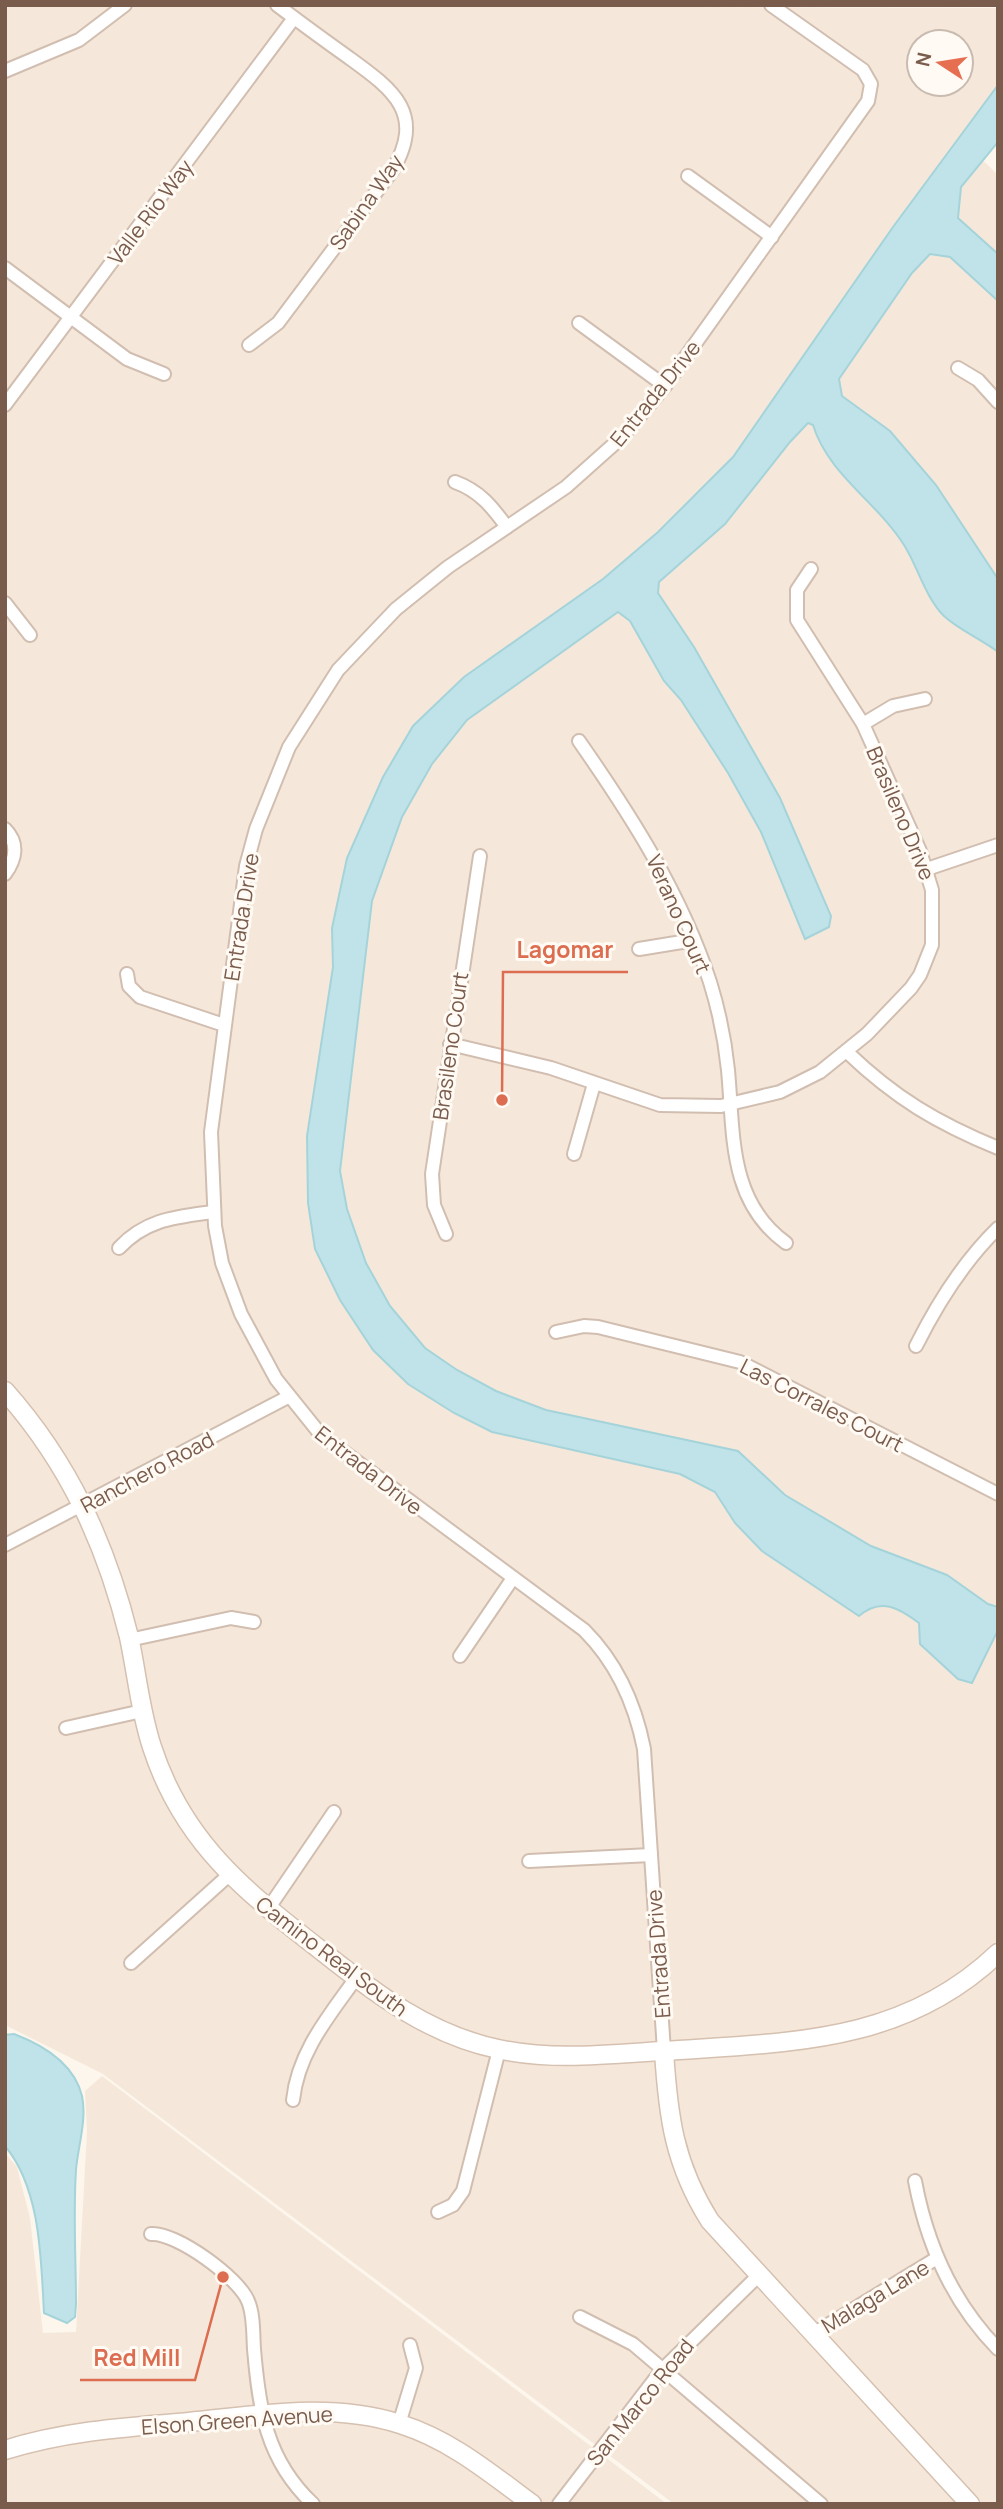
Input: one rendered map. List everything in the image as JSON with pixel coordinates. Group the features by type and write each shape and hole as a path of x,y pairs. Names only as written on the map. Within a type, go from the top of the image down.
{"street":[{"path":"5,71 79,40 125,5"},
{"name":"Sabina Way","path":"249,345 278,323 392,171 405,145 405,116 395,95 277,5"},
{"name":"Entrada Drive","path":"771,5 868,77 871,93 868,101 665,386 595,463 449,567 382,621 338,670 301,724 276,776 246,866 211,1132 213,1212 229,1287 257,1347 288,1397 342,1453 584,1630 605,1654 622,1680 633,1705 644,1749 668,2113 689,2182 716,2229 970,2504"},
{"name":"Valle Rio Way","path":"5,405 294,18"},
{"path":"688,176 772,237"},
{"path":"5,268 127,359 164,374"},
{"path":"579,323 665,386"},
{"path":"958,368 978,380 998,402"},
{"path":"455,482 482,497 507,527"},
{"name":"Brasileno Drive","path":"450,1044 512,1057 660,1105 696,1108 730,1105 780,1092 820,1072 848,1052 911,988 928,960 935,929 932,890 927,869 863,724 797,620 797,590 811,569"},
{"path":"5,603 30,635"},
{"path":"863,724 893,706 925,699"},
{"name":"Verano Court","path":"579,741 643,835 694,940 720,1022 736,1162 750,1205 762,1223 786,1243"},
{"path":"5,874 13,860 9,834"},
{"path":"927,869 998,845"},
{"name":"Brasileno Court","path":"446,1234 434,1205 432,1182 450,1044 480,856"},
{"path":"639,949 694,940"},
{"path":"127,974 129,986 140,997 225,1025"},
{"path":"848,1052 912,1107 951,1129 998,1149"},
{"path":"575,1154 594,1084"},
{"path":"119,1248 141,1228 154,1222 213,1212"},
{"path":"916,1346 953,1281 998,1228"},
{"name":"Las Corrales Court","path":"556,1332 584,1326 598,1327 740,1362 998,1494"},
{"name":"Camino Real South","path":"5,1391 50,1446 84,1505 121,1606 152,1748 179,1809 229,1875 268,1909 385,2000 430,2025 499,2050 550,2055 794,2043 862,2030 908,2012 941,1995 998,1952"},
{"name":"Ranchero Road","path":"5,1545 288,1397"},
{"path":"460,1656 513,1578"},
{"path":"129,1640 231,1618 254,1622"},
{"path":"66,1728 142,1711"},
{"path":"268,1909 334,1812"},
{"path":"529,1861 652,1855"},
{"path":"131,1964 229,1875"},
{"path":"293,2100 295,2083 306,2052 356,1978"},
{"path":"438,2212 453,2206 463,2191 499,2050"},
{"path":"915,2181 926,2229 937,2258 962,2305 998,2349"},
{"path":"151,2234 175,2238 242,2290 251,2309 262,2415 274,2455 291,2480 313,2504"},
{"name":"Malaga Lane","path":"813,2334 937,2258"},
{"name":"San Marco Road","path":"559,2504 662,2370 758,2276"},
{"path":"580,2317 633,2344 821,2504"},
{"path":"399,2424 416,2368 410,2345"},
{"name":"Elson Green Avenue","path":"5,2450 60,2436 262,2415 323,2412 352,2414 399,2424 450,2445 532,2504"}],"shaded area":[{"path":"5,5 998,8 998,98 968,146 998,175 998,2504 674,2504 103,2074 5,2025"},
{"path":"102,2076 667,2504 5,2504 5,2153 17,2167 30,2218 43,2333 76,2332 87,2132 85,2091"}],"water":[{"path":"998,85 998,142 961,187 958,218 998,254 998,301 950,257 930,254 912,273 839,379 842,396 890,431 936,485 998,579 998,652 956,626 937,608 904,545 841,473 820,442 813,425 808,423 725,524 659,582 658,593 694,647 780,798 831,916 829,927 805,939 761,832 728,773 681,700 664,681 630,621 618,612 467,720 432,764 402,817 372,901 340,1171 347,1209 366,1263 390,1306 425,1348 457,1370 496,1391 546,1410 738,1451 785,1495 871,1546 947,1575 988,1604 998,1607 998,1630 972,1683 958,1679 920,1644 919,1623 904,1613 882,1606 867,1610 859,1616 762,1551 735,1523 715,1492 680,1474 492,1432 454,1413 408,1384 373,1350 340,1300 315,1249 308,1203 307,1136 333,967 332,928 347,858 383,777 413,726 464,677 603,579 658,532 733,457 893,227"},
{"path":"14,2034 46,2050 65,2065 78,2084 82,2096 83,2124 75,2187 76,2304 75,2317 67,2323 44,2313 40,2248 32,2204 17,2163 5,2146 5,2035"}],"place":[{"name":"Lagomar","path":"502,1100"},
{"name":"Red Mill","path":"223,2277"}]}
